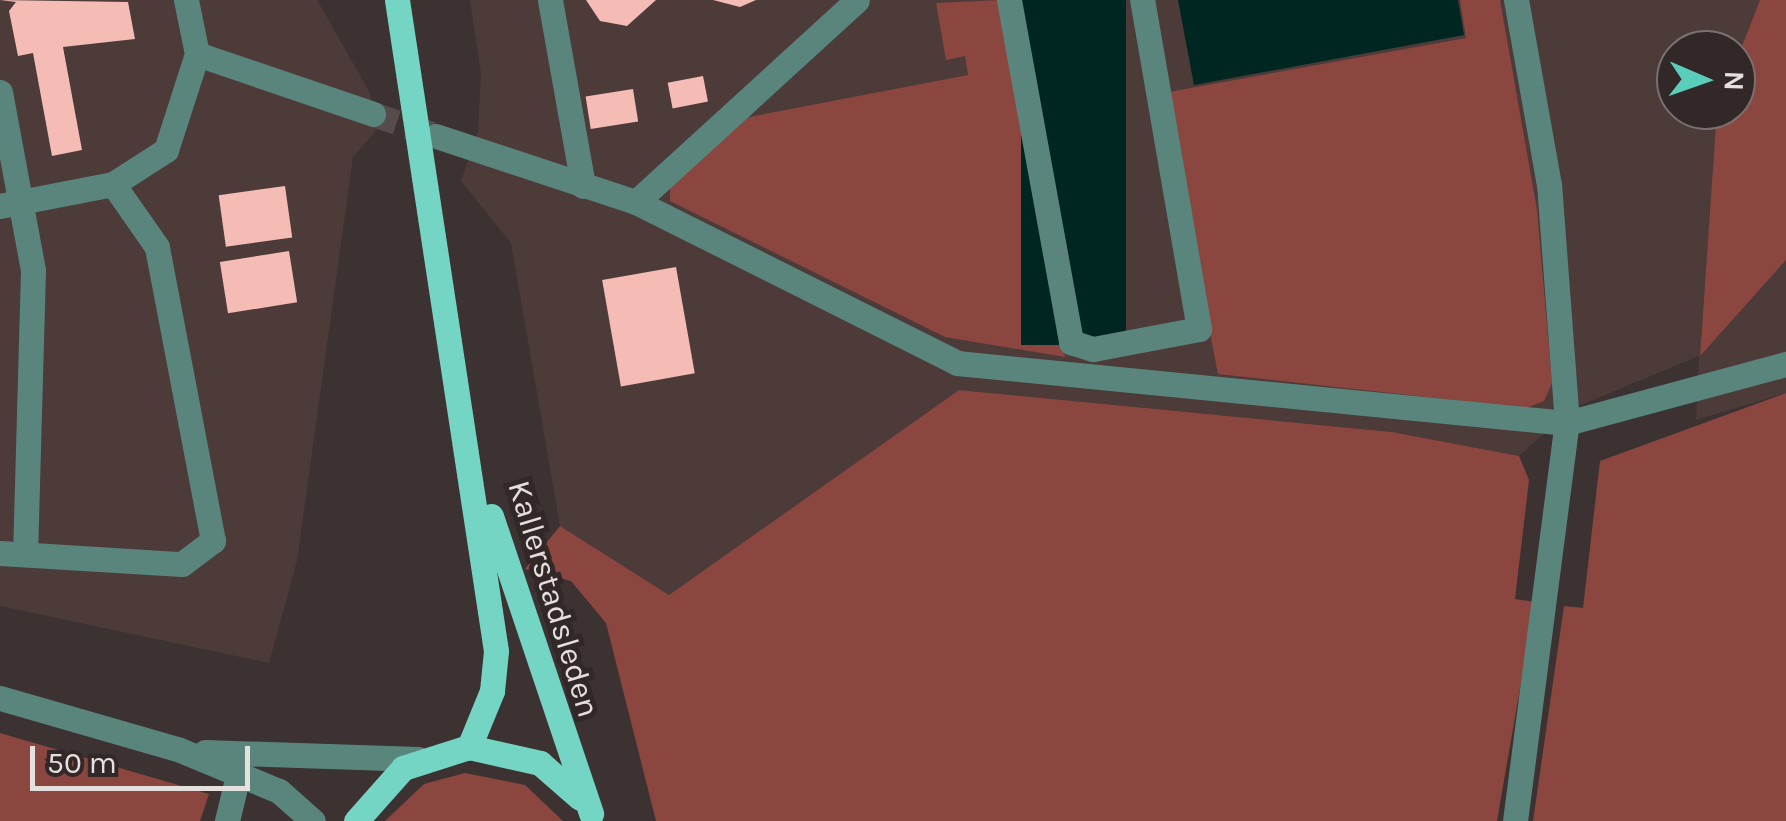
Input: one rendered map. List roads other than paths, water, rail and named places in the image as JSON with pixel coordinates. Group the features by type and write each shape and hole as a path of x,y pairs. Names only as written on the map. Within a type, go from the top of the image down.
{"main road":[{"name":"Kallerstadsleden","path":"397,0 461,399 496,651 492,691 469,746"},
{"name":"Kallerstadsleden","path":"461,399 512,598 593,818"},
{"path":"356,821 388,778 418,759 469,746 540,763 593,818"}],"street":[{"path":"11,204 113,184 166,150 197,54 186,0"},
{"path":"550,0 583,186"},
{"path":"636,202 857,0"},
{"path":"1009,0 1070,342 1093,348 1199,329 1142,0"},
{"path":"1515,821 1567,423 1548,185 1516,0"},
{"path":"197,54 373,114"},
{"path":"0,92 11,204 34,270 13,554 182,564 212,541 157,247 113,184"},
{"path":"436,136 636,202 956,363 1567,423 1786,364"},
{"path":"0,698 180,750 279,792 313,821"},
{"path":"180,750 308,762 418,759"},
{"path":"227,821 238,775"}],"water":[{"path":"1021,0 1126,0 1126,345 1021,345"},
{"path":"1178,0 1458,0 1464,35 1194,85"}],"tunnel":[{"path":"373,114 435,135"}]}
